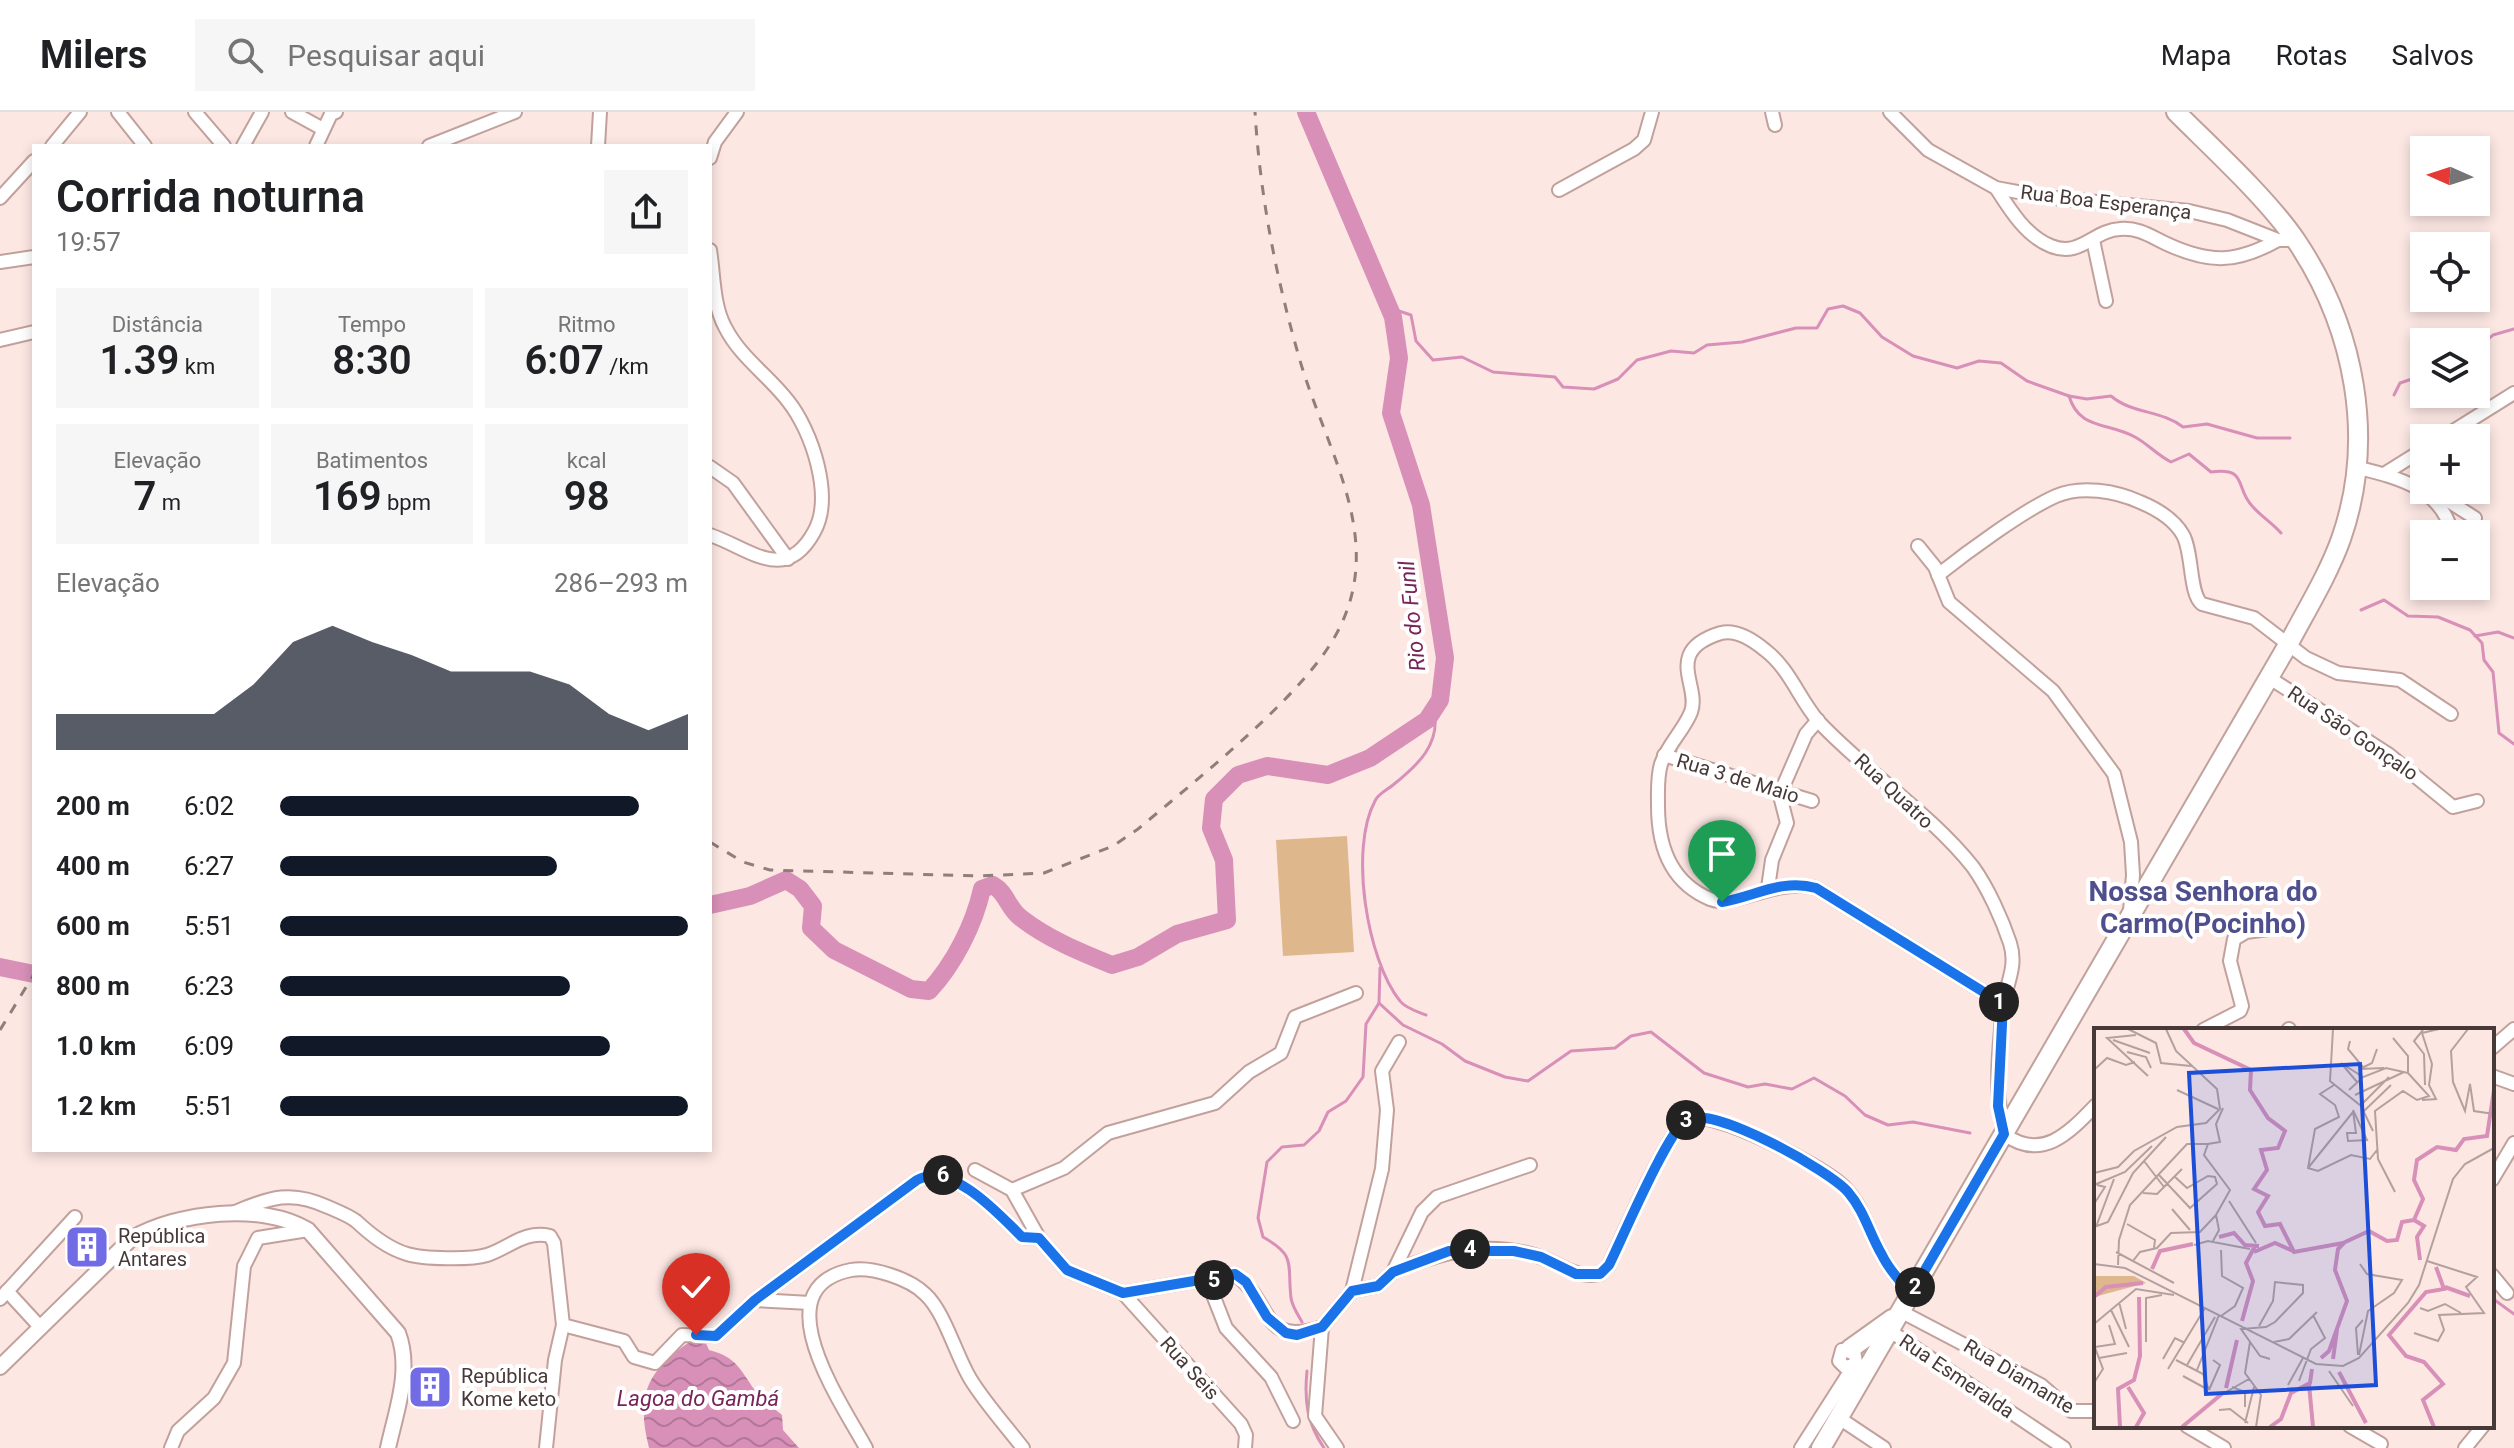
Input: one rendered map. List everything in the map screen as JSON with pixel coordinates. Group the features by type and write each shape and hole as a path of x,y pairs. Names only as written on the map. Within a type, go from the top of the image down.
{"main road":[{"path":"1821,1448 2289,643 2341,539 2355,467 2355,390 2347,349 2330,301 2287,240 2176,112"},
{"path":"1848,1360 1896,1319"}],"street":[{"path":"54,144 80,112"},
{"path":"118,112 141,144"},
{"path":"195,112 222,144"},
{"path":"244,144 262,112"},
{"path":"292,112 323,129"},
{"path":"317,144 331,114 336,112"},
{"path":"434,144 515,112"},
{"path":"598,144 600,112"},
{"path":"712,152 715,142 737,112"},
{"path":"1559,190 1634,149 1644,140 1652,112"},
{"name":"Rua Boa Esperança","path":"1890,112 1928,150 1996,188 2045,197 2189,211 2287,240"},
{"path":"0,198 32,163"},
{"path":"1996,188 2019,221 2041,241 2067,250 2117,229 2131,229 2192,254 2226,260 2246,257 2287,240"},
{"path":"2093,240 2106,301"},
{"path":"0,262 32,257"},
{"path":"712,261 723,324 747,359 796,412 821,479 824,501 818,525 810,540 788,559 765,559 712,536"},
{"path":"0,340 32,332"},
{"path":"2464,424 2514,393"},
{"path":"2384,474 2410,458"},
{"path":"2355,467 2410,484"},
{"path":"712,468 733,483 788,559"},
{"path":"1938,575 2055,496 2093,491 2126,495 2160,512 2181,531 2192,562 2197,601 2216,611 2254,618 2306,658 2338,673 2400,680 2451,714"},
{"path":"2451,504 2475,518"},
{"path":"1918,546 1938,575 1949,602 2053,691 2114,774 2131,842 2133,875 2129,918"},
{"name":"Rua Quatro","path":"1664,755 1692,711 1686,666 1699,645 1725,632 1746,637 1775,658 1818,720 1974,870 2012,951 2012,979 2003,1004 1998,1106 2004,1134"},
{"name":"Rua São Gonçalo","path":"2268,677 2388,754 2453,807 2477,801"},
{"path":"1768,888 1772,860 1787,823 1780,789 1806,734 1818,720"},
{"path":"1664,755 1658,782 1658,835 1670,866 1702,894 1722,902 1768,888 1805,885 1837,898 2003,1004"},
{"name":"Rua 3 de Maio","path":"1664,755 1812,801"},
{"path":"2207,1028 2240,1011 2242,1006 2230,961 2234,939 2246,932 2268,929"},
{"path":"1012,1190 1064,1168 1108,1133 1215,1103 1249,1072 1281,1053 1295,1017 1356,993"},
{"path":"2494,1046 2514,1029"},
{"path":"975,1170 1012,1190 1039,1238 1067,1270 1123,1293 1208,1282 1235,1274 1246,1282 1267,1317 1286,1333 1297,1335 1322,1327 1352,1291 1382,1169 1387,1110 1382,1071 1399,1042"},
{"path":"2494,1077 2514,1084"},
{"path":"2004,1134 2025,1147 2041,1145 2064,1136 2094,1107"},
{"path":"1393,1272 1449,1251 1483,1248 1541,1257 1576,1274 1600,1274 1609,1265 1647,1185 1683,1123 1696,1117 1736,1126 1831,1176 1867,1217 1879,1252 1911,1294"},
{"path":"2494,1177 2514,1143"},
{"path":"1352,1291 1378,1286 1393,1272 1422,1212 1432,1201 1449,1191 1530,1165"},
{"path":"563,1325 624,1341 634,1357 655,1363 682,1335 716,1336 755,1300 927,1175 950,1178 987,1204 1022,1237 1039,1238"},
{"path":"229,1214 269,1198 302,1196 353,1218 369,1234 394,1249 409,1255 436,1257 485,1256 521,1237 550,1236 554,1243 563,1325 555,1360 546,1448"},
{"path":"0,1367 131,1239 154,1225 176,1219 229,1214 290,1219 308,1230 387,1318 405,1351 405,1369 388,1448"},
{"path":"41,1328 4,1295 75,1217"},
{"path":"171,1448 178,1431 214,1398 234,1363 244,1266 258,1238 308,1230"},
{"path":"866,1448 816,1356 810,1338 810,1303 822,1284 840,1273 859,1269 880,1273 927,1295 970,1379 1023,1448"},
{"path":"2494,1277 2507,1293"},
{"path":"1208,1282 1226,1328 1271,1377 1293,1421"},
{"name":"Rua Seis","path":"1123,1293 1241,1424 1246,1435 1245,1448"},
{"path":"755,1300 810,1303"},
{"name":"Rua Diamante","path":"1896,1319 2041,1385 2066,1409 2094,1411"},
{"name":"Rua Esmeralda","path":"1896,1319 2064,1448"},
{"path":"1322,1327 1315,1416 1337,1448"},
{"path":"1801,1448 1840,1384 1848,1360"},
{"path":"1839,1418 1884,1448"},
{"path":"2190,1428 2224,1448"},
{"path":"2353,1428 2381,1447"},
{"path":"2465,1448 2481,1428"}],"shaded area":[{"path":"1347,836 1354,952 1283,956 1276,840"}],"water":[{"name":"Lagoa do Gambá","path":"691,1341 705,1341 709,1350 733,1361 759,1396 782,1415 783,1430 799,1448 649,1448 644,1414 648,1386 664,1363"}],"waterway":[{"name":"Rio do Funil","path":"712,905 750,896 786,880 800,889 813,906 811,928 834,950 911,989 929,991 962,943 982,889 993,885 1031,926 1112,965 1138,957 1177,934 1227,920 1224,860 1211,828 1214,799 1238,775 1267,766 1328,775 1370,758 1427,720 1440,700 1445,658 1421,505 1391,413 1399,358 1393,317 1306,112"},
{"path":"1390,308 1411,315 1416,341 1433,360 1462,357 1493,372 1555,377 1563,387 1594,389 1618,379 1637,360 1671,351 1694,353 1707,345 1742,342 1796,328 1817,328 1828,309 1843,306 1860,313 1882,337 1913,356 1957,368 1979,361 2001,363 2027,381 2069,396 2074,407 2087,420 2125,432 2171,462 2189,454 2211,472 2231,473 2239,480 2247,500 2281,533"},
{"path":"2490,338 2514,329"},
{"path":"2394,395 2400,383 2410,380"},
{"path":"2069,396 2087,399 2111,396 2128,406 2183,427 2207,424 2257,438 2290,438"},
{"path":"2361,610 2384,600 2408,616 2438,617 2470,630 2482,643 2484,660 2493,672 2499,733 2514,744"},
{"path":"2475,636 2498,632 2514,638"},
{"path":"1426,1015 1408,1008 1388,983 1365,904 1363,847 1367,822 1376,799 1426,753 1434,733 1434,710"},
{"name":"Rio do Funil","path":"0,967 32,974"},
{"path":"1302,1322 1292,1301 1286,1256 1263,1237 1258,1218 1267,1162 1282,1147 1304,1145 1319,1131 1328,1112 1346,1101 1363,1077 1366,1024 1379,1003 1380,968"},
{"path":"1379,1003 1403,1025 1442,1044 1465,1061 1505,1077 1528,1081 1571,1051 1615,1048 1631,1036 1651,1032 1704,1073 1748,1087 1765,1084 1792,1089 1814,1078 1845,1096 1865,1115 1888,1125 1913,1122 1970,1133"},
{"path":"2494,1299 2514,1314"},
{"path":"1307,1371 1308,1411 1324,1448"}],"railway":[{"path":"712,843 743,862 770,870 979,876 1044,873 1113,846 1138,829 1261,723 1323,655 1345,616 1355,578 1356,540 1349,502 1309,389 1282,291 1265,203 1255,112"},
{"path":"0,1030 32,977"}],"place":[{"name":"República Antares","path":"87,1247"},
{"name":"República Kome keto","path":"430,1387"}],"district":[{"name":"Nossa Senhora do Carmo(Pocinho)","path":"2203,907"}],"route":[{"path":"696,1335 716,1336 755,1300 917,1180 933,1174 950,1178 987,1204 1022,1237 1039,1238 1067,1270 1123,1293 1208,1282 1235,1274 1246,1282 1267,1317 1286,1333 1297,1335 1322,1327 1352,1291 1378,1286 1393,1272 1449,1251 1483,1248 1514,1251 1541,1257 1576,1274 1600,1274 1609,1265 1647,1185 1683,1123 1696,1117 1736,1126 1831,1176 1867,1217 1879,1252 1911,1294 2004,1134 1998,1106 2003,1004 1837,898 1816,888 1793,885 1768,888 1722,902"}]}
